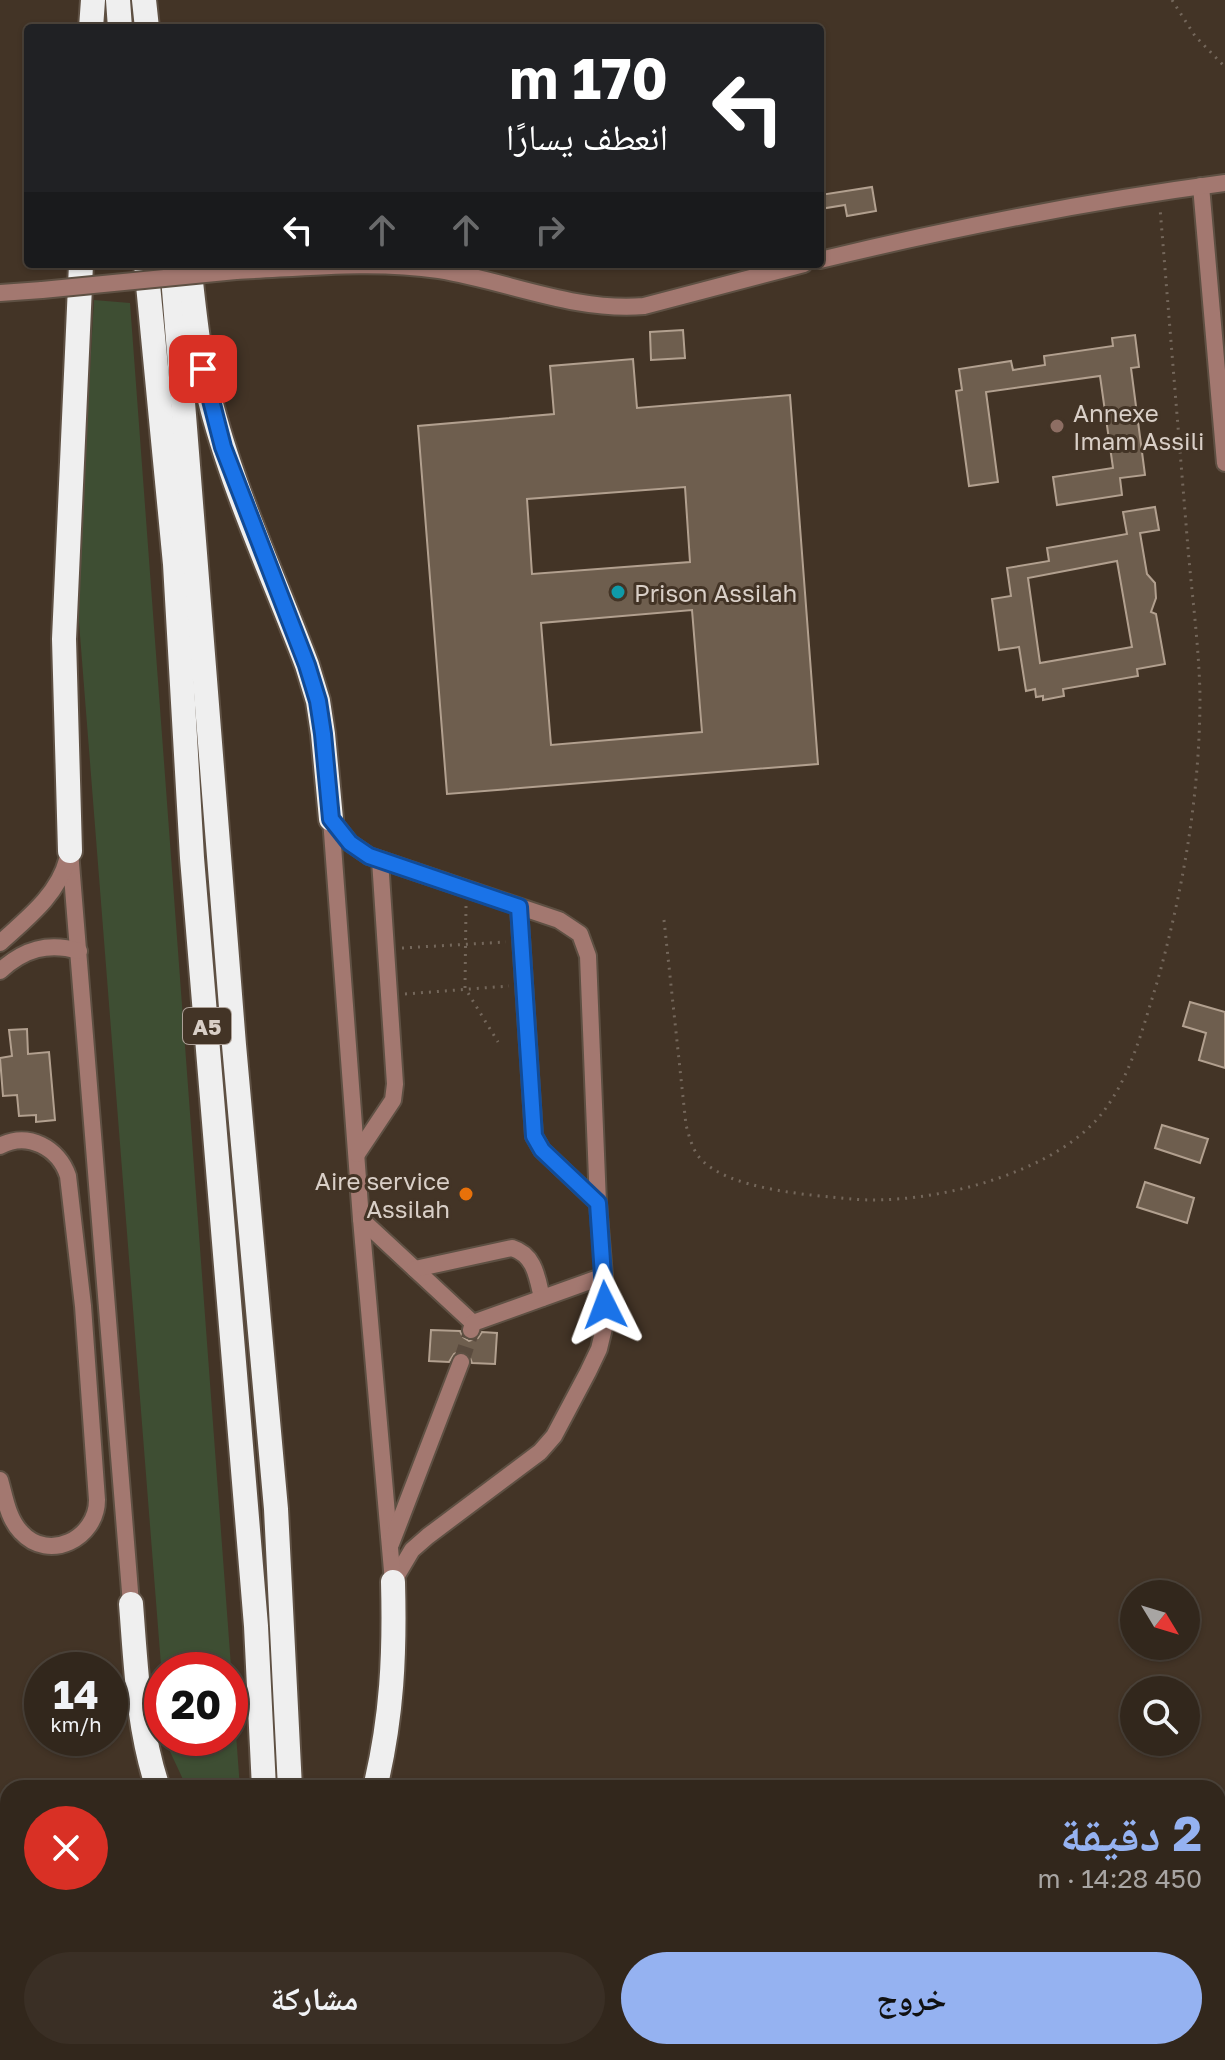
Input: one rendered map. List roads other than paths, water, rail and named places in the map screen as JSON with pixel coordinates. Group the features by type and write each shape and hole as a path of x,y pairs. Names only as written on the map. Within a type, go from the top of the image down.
{"highway":[{"path":"91,24 93,0"},
{"path":"118,0 120,24"},
{"path":"144,0 147,24"},
{"path":"161,0 163,24"},
{"path":"70,851 64,639 81,268"},
{"name":"A5","path":"146,268 175,564 192,858 251,1563 264,1780"},
{"name":"A5","path":"172,268 233,1030 276,1509 290,1780"},
{"path":"190,268 201,355 223,447 318,701 331,819"},
{"path":"377,1780 393,1688 393,1582"},
{"path":"131,1604 139,1700 155,1780"}],"street":[{"path":"824,259 934,233 1225,183"},
{"path":"1201,186 1225,463"},
{"path":"0,293 236,271 340,268"},
{"path":"425,268 595,305 622,308 644,306 789,268"},
{"path":"331,819 350,843 380,860 559,920 580,934 588,956 604,1276 604,1328 599,1349 554,1436 540,1452 412,1550 393,1582"},
{"path":"331,819 361,1219 393,1582"},
{"path":"0,943 47,897 64,873 70,851"},
{"path":"70,851 131,1604"},
{"path":"357,1154 393,1100 395,1084 380,860"},
{"path":"519,907 534,1136 542,1150 598,1203"},
{"path":"0,971 18,956 34,949 48,946 79,951"},
{"path":"0,1146 22,1141 39,1143 64,1162 68,1176 83,1306 97,1500 93,1520 75,1541 58,1546 45,1546 32,1541 16,1527 0,1480"},
{"path":"361,1219 472,1328 604,1276"},
{"path":"415,1269 512,1248 523,1251 533,1263 542,1298"},
{"path":"389,1549 461,1362"}],"tunnel":[{"path":"461,1362 471,1332"}],"place":[{"name":"Annexe Imam Assili","path":"1057,426"},
{"name":"Prison Assilah","path":"618,592"},
{"name":"Aire service Assilah","path":"466,1194"}]}
